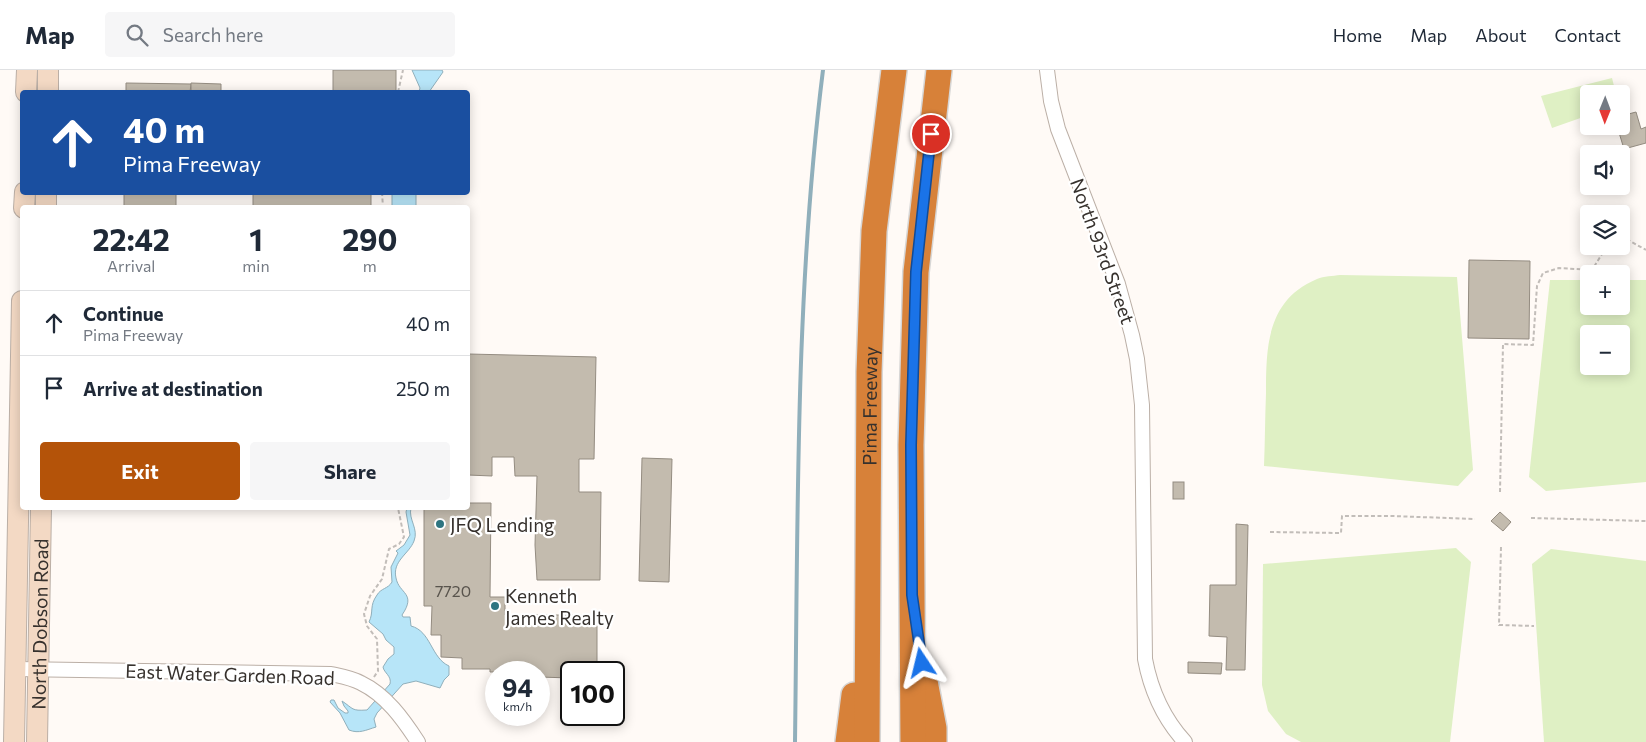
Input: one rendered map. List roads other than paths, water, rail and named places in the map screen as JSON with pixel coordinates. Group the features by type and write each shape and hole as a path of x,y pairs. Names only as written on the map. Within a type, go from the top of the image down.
{"highway":[{"name":"Pima Freeway","path":"867,742 869,372 874,231 894,70"},
{"path":"913,742 911,445 916,272 939,70"},
{"path":"912,595 934,728 934,742"},
{"path":"848,742 867,601"}],"street":[{"path":"26,90 27,70"},
{"path":"48,70 48,90"},
{"name":"North 93rd Street","path":"1047,70 1051,101 1058,129 1118,284 1132,334 1142,405 1144,646 1148,677 1173,729 1185,742"},
{"name":"North Dobson Road","path":"14,742 20,424"},
{"name":"North Dobson Road","path":"37,742 41,510"},
{"name":"East Water Garden Road","path":"16,669 331,674 361,683 371,689 403,719 418,742"}],"water":[{"path":"412,70 442,70 443,72 430,90 420,90"},
{"path":"392,195 416,195 416,205 392,205"},
{"path":"406,510 410,510 415,537 412,546 399,562 395,572 398,583 406,594 408,602 402,615 403,617 410,617 411,626 423,633 438,657 449,666 449,675 440,688 416,681 403,684 377,713 374,719 376,727 356,732 349,730 340,713 330,702 334,700 338,708 345,713 348,713 348,711 342,701 355,710 367,710 390,684 390,679 383,667 394,654 394,647 369,622 375,599 380,591 392,582 391,567 398,553 396,551 404,545 410,535"}],"waterway":[{"path":"795,742 798,490 803,322 807,238 823,70"}],"place":[{"name":"JFQ Lending","path":"440,524"},
{"name":"Kenneth James Realty","path":"495,606"}]}
